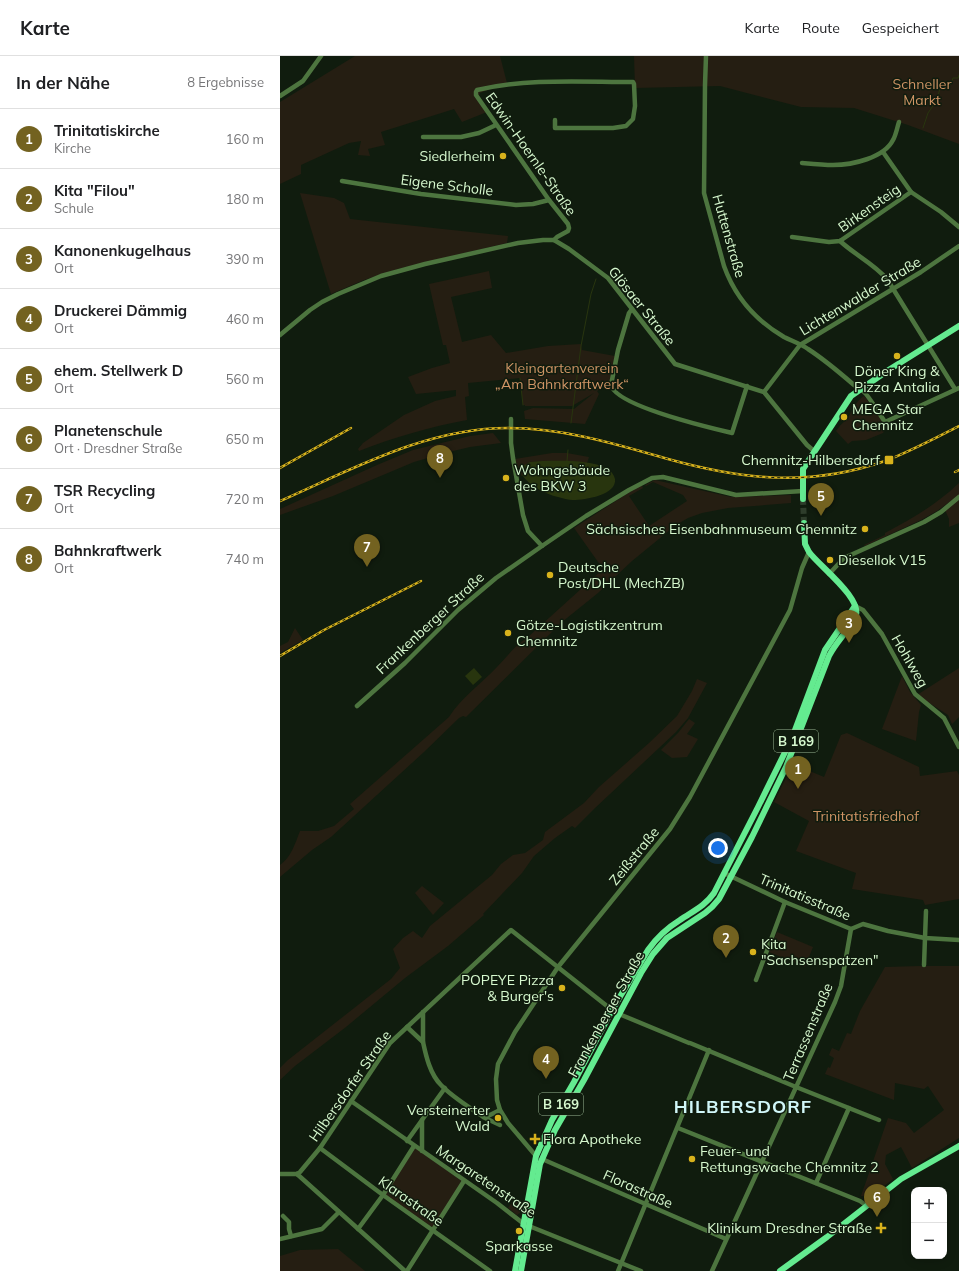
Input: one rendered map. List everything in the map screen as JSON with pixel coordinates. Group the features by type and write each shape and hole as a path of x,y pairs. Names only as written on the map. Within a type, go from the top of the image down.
{"main road":[{"path":"803,499 802,471 849,398 859,389 959,326"},
{"path":"804,523 805,544 809,552 849,593 854,600 855,606"},
{"name":"Frankenberger Straße","path":"516,1271 539,1158 552,1120 612,1010 654,940 663,932 707,902 714,893 792,738 825,650 855,606"},
{"name":"Frankenberger Straße","path":"539,1158 584,1080 647,963 667,938 712,907 719,899 786,767 828,656 836,642 855,617 855,606"},
{"path":"780,1271 827,1237 901,1179 959,1146"},
{"name":"Frankenberger Straße","path":"521,1271 526,1225"}],"street":[{"path":"280,96 303,81 321,56"},
{"name":"Huttenstraße","path":"706,56 704,193 724,266 732,286 751,312 773,330 806,348 830,364 867,395 886,422 957,389"},
{"name":"Edwin-Hoernle-Straße","path":"554,240 556,237 568,231 568,224 549,200 496,125 476,95 477,90 506,84 531,83 633,82 634,84 635,106 633,119 626,126 613,128 555,128 555,120"},
{"path":"802,163 834,165 857,162 883,152 894,140 899,122"},
{"path":"423,137 461,137 479,133 496,125"},
{"path":"883,152 911,192 955,222 959,227"},
{"name":"Eigene Scholle","path":"342,181 421,194 516,205 533,204 549,200"},
{"name":"Birkensteig","path":"792,237 829,242 840,241 911,192"},
{"path":"280,335 322,302 381,276 425,264 518,243 554,240"},
{"name":"Glösaer Straße","path":"554,240 569,249 608,278 675,364 764,392"},
{"path":"840,241 877,268 887,279 957,389"},
{"name":"Lichtenwalder Straße","path":"764,392 800,345 894,290 959,246"},
{"path":"632,309 629,313 618,350 611,385 612,388 620,395 653,411 732,433 747,386"},
{"path":"764,392 807,445 814,451"},
{"path":"511,419 512,456 523,515 528,531 542,546"},
{"name":"Frankenberger Straße","path":"358,706 405,663 458,610 496,578 586,516 652,478 663,478 736,495 803,491"},
{"path":"830,574 844,558 924,522 959,497"},
{"name":"Zeißstraße","path":"539,1158 508,1123 500,1110 497,1100 496,1079 498,1064 515,1032 558,967 670,829 690,797 790,610 799,584 802,568 809,552"},
{"name":"Hohlweg","path":"855,606 863,610 882,634 915,694 944,718 959,747"},
{"name":"Trinitatisstraße","path":"724,873 784,902 852,929 863,924 888,932 925,938 959,940"},
{"path":"756,980 784,902"},
{"path":"924,965 926,911"},
{"name":"Terrassenstraße","path":"712,1271 763,1162 841,986 852,929"},
{"name":"Hilbersdorfer Straße","path":"297,1174 320,1148 390,1043 511,930 558,967"},
{"path":"558,967 619,1014 879,1120"},
{"path":"423,1012 423,1042 428,1061 436,1078 445,1088 482,1116 500,1125"},
{"path":"407,1027 423,1042"},
{"path":"618,1271 709,1050"},
{"path":"407,1141 445,1088"},
{"name":"Margaretenstraße","path":"350,1102 497,1203 526,1225 641,1271"},
{"path":"816,1183 849,1108"},
{"path":"482,1116 488,1116 500,1110"},
{"path":"422,1120 422,1151"},
{"path":"678,1128 860,1201 866,1206"},
{"path":"358,1229 383,1195 414,1146"},
{"name":"Klarastraße","path":"320,1148 490,1271"},
{"name":"Florastraße","path":"539,1158 726,1239"},
{"path":"280,1174 297,1174 406,1271 434,1230 464,1181"},
{"path":"280,1239 322,1229 339,1212"},
{"path":"283,1216 289,1222 291,1236"}],"green space":[{"path":"355,56 500,56 507,83 480,93 479,96 487,112 462,122 454,109 381,132 385,145 368,149 370,156 358,155 361,141 349,143 301,165 301,174 280,184 280,102"},
{"name":"Schneller Markt","path":"634,56 959,56 959,144 908,125 854,108 801,107 720,86 635,88"},
{"path":"300,193 334,198 344,203 350,219 508,236 507,243 398,269 364,280 331,294"},
{"name":"Kleingartenverein „Am Bahnkraftwerk“","path":"489,271 492,288 451,297 462,342 491,335 506,353 548,346 581,344 582,350 615,356 610,383 597,391 599,394 585,424 525,419 524,411 533,408 574,409 594,393 572,406 525,406 523,405 520,378 468,383 469,396 465,397 467,420 412,433 359,451 358,449 363,443 404,415 435,401 456,396 456,390 416,394 408,377 450,363 446,345 443,345 429,284"},
{"path":"864,396 882,419 886,428 883,433 866,440 852,441 848,444 836,431 847,419 858,401"},
{"path":"493,433 501,443 470,447 414,462 333,496 280,515 280,509 413,450 470,436"},
{"path":"552,453 567,453 589,457 587,463 567,461 530,462 524,474 521,476 515,459"},
{"path":"655,480 731,497 791,495 791,503 728,508 702,513 688,518 676,525 632,561 598,593 562,622 466,717 463,716 459,718 331,837 312,850 280,877 280,865 290,854 300,831 318,831 334,826 354,809 350,804 449,717 465,697 491,673 515,647 603,569 574,528 639,486 642,486 643,488 629,496 649,526 687,501 683,495 653,482 646,486 645,485"},
{"path":"959,483 959,495 937,511 921,520 865,546 864,545 885,535 885,533 924,511"},
{"path":"959,499 959,523 949,527 949,519 945,510"},
{"path":"295,628 303,640 280,653 280,646 288,642"},
{"path":"959,668 959,717 952,724 948,715 917,695"},
{"path":"902,676 910,692 921,705 916,741 882,729"},
{"path":"697,679 707,683 688,718 676,732 575,828 572,826 534,856 522,873 483,914 484,915 448,946 405,978 346,1027 295,1066 280,1080 280,1068 288,1060 391,979 400,968 393,949 403,938 413,931 422,938 430,926 492,875 501,864 513,855 525,853 543,840 545,832 584,803 599,787 677,716 692,691"},
{"path":"689,719 695,723 687,734 698,739 687,757 672,758 661,750 678,733"},
{"name":"Trinitatisfriedhof","path":"847,733 919,767 920,776 957,771 959,775 959,899 925,905 923,900 852,889 856,873 796,851 809,821 774,802 793,764 824,777 841,735"},
{"path":"422,886 444,903 433,915 415,893"},
{"path":"777,932 813,947 805,967 769,952"},
{"path":"959,966 959,1138 912,1168 901,1147 886,1155 885,1164 893,1179 870,1197 861,1196 888,1118 906,1123 914,1133 944,1110 928,1086 924,1089 895,1083 894,1100 825,1074 828,1067 830,1068 834,1058 829,1055 832,1048 839,1051 847,1033 851,1034 860,1011 885,967"},
{"path":"414,1147 462,1181 433,1228 385,1195"},
{"path":"512,1202 522,1202 520,1213 517,1215 508,1208"},
{"path":"338,1249 365,1271 280,1271 280,1256 300,1250"}],"shaded area":[{"path":"575,461 600,466 608,469 612,473 615,479 614,484 606,493 592,498 571,500 553,496 533,486 522,475 524,474 523,466 530,462"},
{"path":"474,668 482,677 473,685 465,676"}],"waterway":[{"path":"923,128 928,113 937,100 940,88 951,84 953,78 958,78 959,75"},
{"path":"571,423 581,346 591,294 596,279"},
{"path":"520,378 523,405"},
{"path":"567,461 568,450"}],"tunnel":[{"path":"803,499 804,523"}],"railway":[{"path":"280,501 391,452 448,435 478,430 508,428 570,434 723,472 776,478 830,475 857,469 895,457 959,426"},
{"path":"280,468 351,428"},
{"path":"955,472 959,470"},
{"path":"280,656 324,630 421,581"}],"place":[{"name":"Siedlerheim","path":"503,156"},
{"name":"Döner King & Pizza Antalia","path":"897,356"},
{"name":"MEGA Star Chemnitz","path":"844,417"},
{"name":"Chemnitz-Hilbersdorf","path":"889,460"},
{"name":"Bahnkraftwerk","path":"440,478"},
{"name":"Wohngebäude des BKW 3","path":"506,478"},
{"name":"ehem. Stellwerk D","path":"821,516"},
{"name":"Sächsisches Eisenbahnmuseum Chemnitz","path":"865,529"},
{"name":"Diesellok V15","path":"830,560"},
{"name":"TSR Recycling","path":"367,567"},
{"name":"Deutsche Post/DHL (MechZB)","path":"550,575"},
{"name":"Götze-Logistikzentrum Chemnitz","path":"508,633"},
{"name":"Kanonenkugelhaus","path":"849,643"},
{"name":"Trinitatiskirche","path":"798,789"},
{"name":"Kita \"Sachsenspatzen\"","path":"753,952"},
{"name":"Kita \"Filou\"","path":"726,958"},
{"name":"POPEYE Pizza & Burger's","path":"562,988"},
{"name":"Druckerei Dämmig","path":"546,1079"},
{"name":"Versteinerter Wald","path":"498,1118"},
{"name":"Flora Apotheke","path":"535,1139"},
{"name":"Feuer- und Rettungswache Chemnitz 2","path":"692,1159"},
{"name":"Planetenschule","path":"877,1217"},
{"name":"Klinikum Dresdner Straße","path":"881,1228"},
{"name":"Sparkasse","path":"519,1231"}],"district":[{"name":"HILBERSDORF","path":"743,1107"}]}
